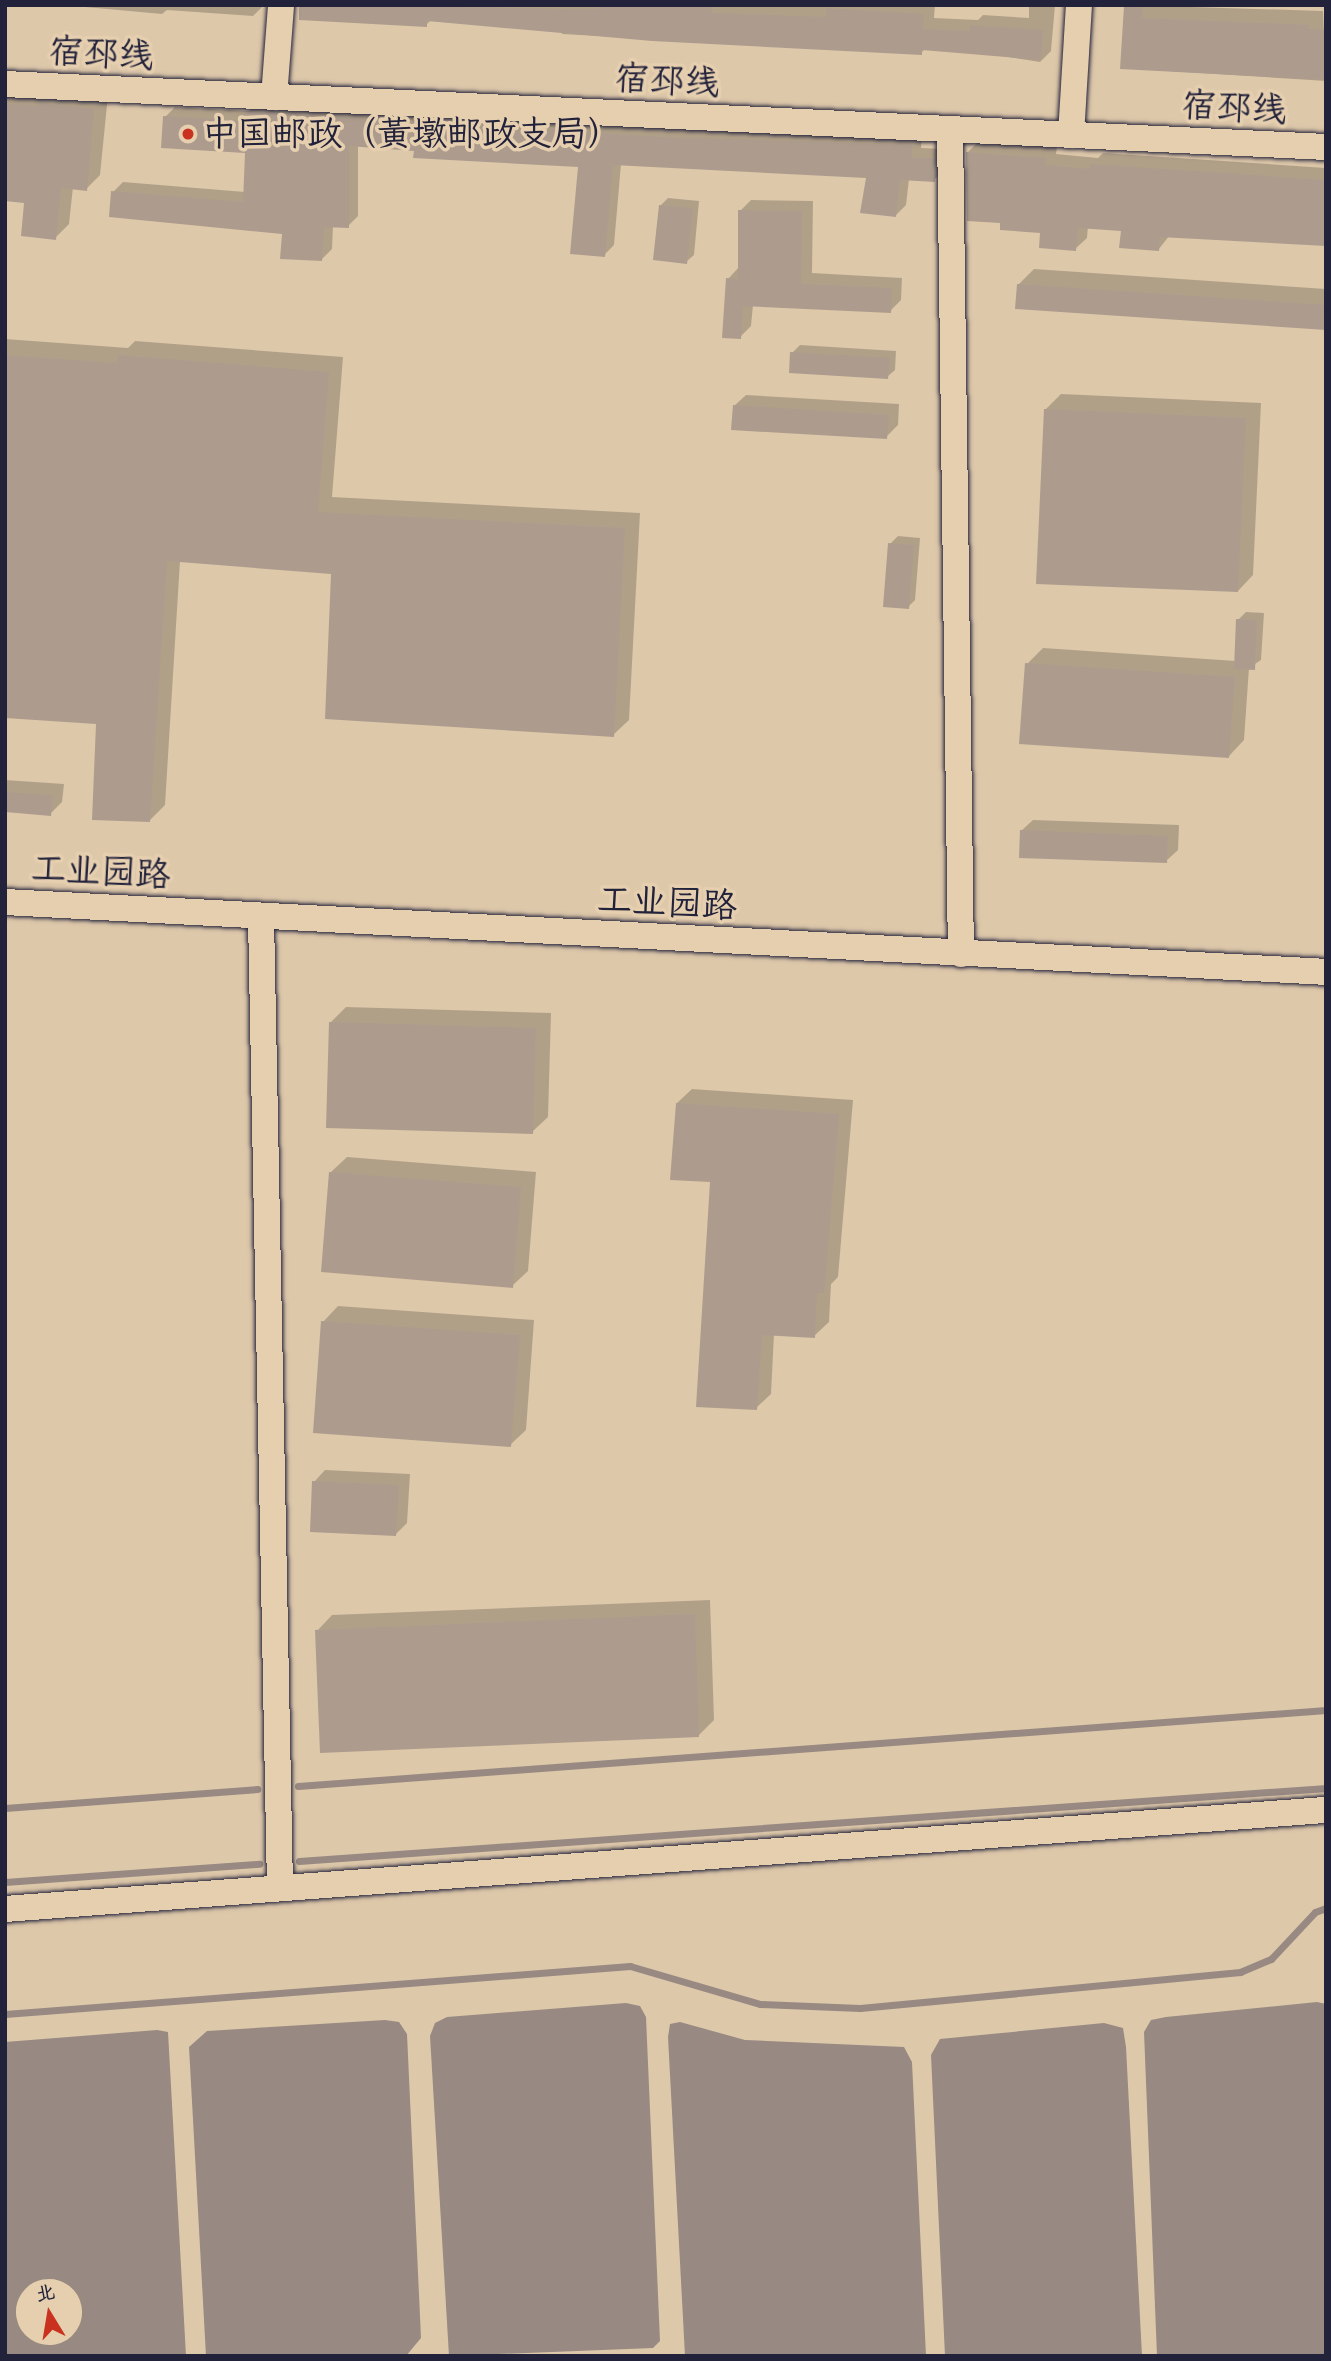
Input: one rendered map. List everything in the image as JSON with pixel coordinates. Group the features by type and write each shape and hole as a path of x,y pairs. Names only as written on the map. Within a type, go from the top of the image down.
{"street":[{"path":"275,97 281,5"},
{"path":"1071,135 1079,5"},
{"name":"宿邳线","path":"5,84 1326,147"},
{"path":"950,129 961,954"},
{"name":"工业园路","path":"5,902 1326,972"},
{"path":"261,916 280,1888"},
{"path":"5,1909 1326,1810"}],"shaded area":[{"path":"1317,2002 1326,2004 1326,2356 1157,2356 1144,2032 1151,2020 1166,2017"},
{"path":"626,2003 640,2006 646,2017 660,2341 653,2348 449,2356 430,2036 435,2023 447,2017"},
{"path":"385,2020 399,2022 407,2034 421,2338 406,2356 206,2356 189,2047 207,2031"},
{"path":"680,2022 745,2040 904,2047 912,2062 926,2356 685,2356 668,2037 670,2024"},
{"path":"1104,2023 1123,2028 1126,2047 1142,2356 945,2356 931,2055 940,2039"},
{"path":"157,2030 168,2032 186,2356 5,2356 5,2042"}],"building":[{"path":"299,5 598,9 599,5 713,5 712,13 826,17 827,8 924,14 923,29 970,31 970,25 1043,30 1041,60 922,50 922,55 652,41 427,21 427,27 299,20"},
{"path":"1124,6 1143,8 1142,18 1309,25 1309,29 1326,30 1326,80 1120,69"},
{"path":"39,103 94,109 87,191 61,188 56,240 21,236 24,203 5,201 5,104 38,106"},
{"path":"247,111 662,137 912,145 912,158 935,158 935,182 900,180 896,217 860,213 866,178 613,165 605,257 570,254 578,167 413,158 414,151 349,146 349,228 324,227 322,261 280,259 282,234 109,217 111,191 243,202 245,153 161,148 163,116 246,121"},
{"path":"966,152 1046,158 1045,165 1090,169 1090,164 1326,180 1326,246 1160,237 1159,251 1119,248 1121,231 1078,228 1076,251 1039,248 1040,233 1000,230 1000,223 967,221"},
{"path":"659,205 693,208 687,264 653,260"},
{"path":"738,210 802,211 801,284 892,288 891,313 743,306 741,339 722,338 726,278 738,279"},
{"path":"1017,284 1326,305 1326,330 1015,309"},
{"path":"790,352 890,358 888,379 789,373"},
{"path":"5,355 117,363 118,355 329,372 318,512 625,528 614,737 325,719 331,574 167,561 150,822 92,820 96,724 5,718"},
{"path":"733,405 889,415 887,439 731,430"},
{"path":"1044,409 1246,418 1238,592 1036,584"},
{"path":"888,543 914,545 909,609 883,607"},
{"path":"1236,619 1257,620 1255,670 1234,669"},
{"path":"1025,663 1235,677 1229,758 1019,744"},
{"path":"5,792 53,795 51,816 5,812"},
{"path":"1020,830 1168,836 1167,863 1019,858"},
{"path":"329,1022 536,1028 533,1134 326,1128"},
{"path":"676,1103 839,1114 824,1293 817,1293 815,1338 762,1335 757,1410 696,1407 710,1182 670,1180"},
{"path":"329,1172 521,1187 513,1288 321,1272"},
{"path":"321,1321 520,1335 511,1447 313,1433"},
{"path":"312,1481 399,1485 396,1536 310,1532"},
{"path":"695,1614 699,1737 320,1753 315,1630"}],"waterway":[{"path":"298,1786 1326,1710"},
{"path":"299,1861 1326,1788"},
{"path":"5,1808 257,1789"},
{"path":"5,1882 259,1864"},
{"path":"5,2014 630,1966 760,2004 860,2008 1240,1972 1271,1959 1315,1912 1326,1908"}],"place":[{"name":"中国邮政（黄墩邮政支局）","path":"188,134"}]}
